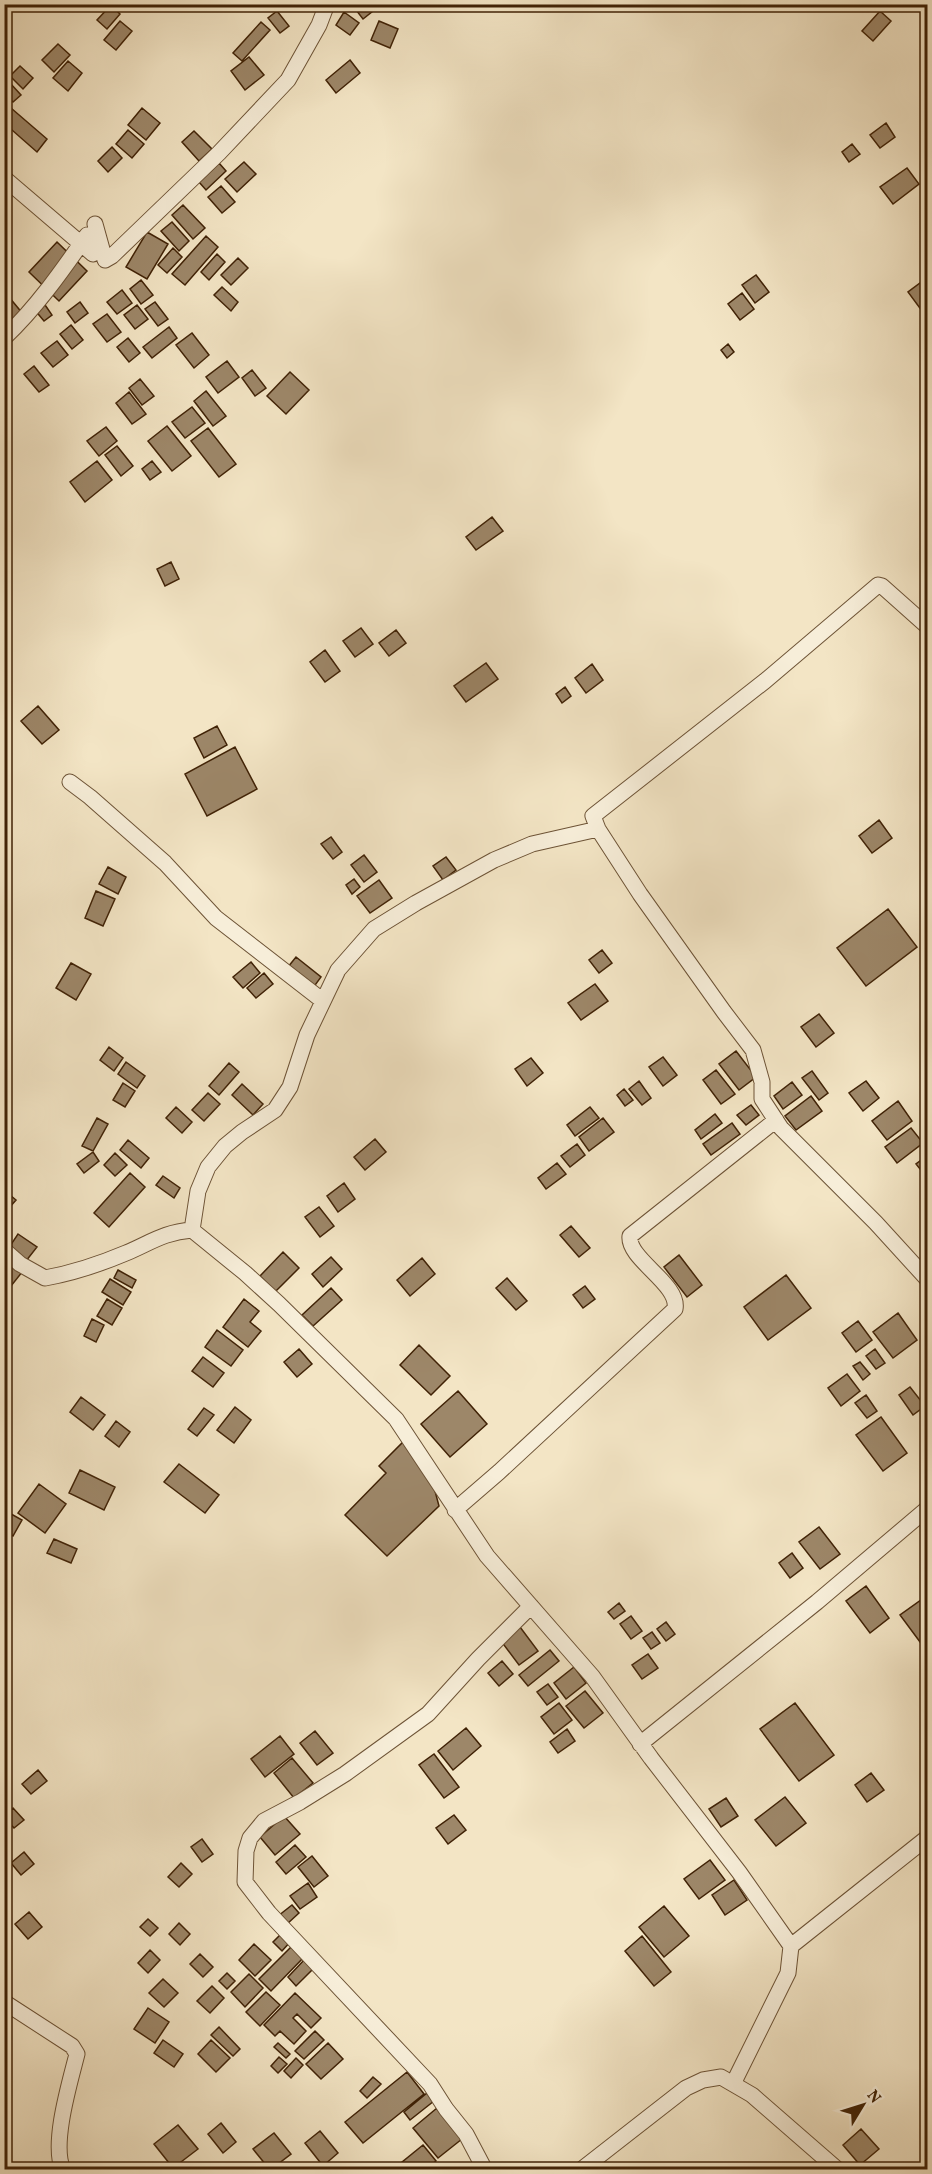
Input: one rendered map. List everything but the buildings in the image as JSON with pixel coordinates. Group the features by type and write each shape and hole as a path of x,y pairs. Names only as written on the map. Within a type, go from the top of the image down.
{"street":[{"path":"95,224 105,260 112,256 219,153 288,80 319,25 327,4"},
{"path":"4,178 93,255 95,224"},
{"path":"4,338 19,324 95,224"},
{"path":"927,627 882,586 878,585 765,681 593,816 598,829 640,894 753,1050 762,1082 762,1099 781,1128 876,1223 927,1280"},
{"path":"70,782 165,863 216,918 323,1001"},
{"path":"192,1230 198,1191 208,1167 225,1146 275,1110 290,1088 307,1035 339,970 374,929 494,860 532,844 598,829"},
{"path":"455,1510 499,1473 675,1309 676,1302 672,1293 640,1258 630,1236 776,1120"},
{"path":"4,1250 21,1264 45,1278 69,1274 174,1231 192,1230 279,1304 396,1419 487,1556 592,1676 640,1744 739,1872 791,1946 788,1973 733,2084"},
{"path":"640,1744 818,1602 927,1508"},
{"path":"485,2169 466,2134 430,2084 269,1913 245,1882 246,1851 250,1838 264,1821 345,1774 428,1714 531,1606"},
{"path":"791,1946 927,1837"},
{"path":"4,2002 72,2046 76,2054 62,2118 58,2157 63,2169"},
{"path":"581,2169 686,2088 703,2080 721,2077 752,2095 838,2169"}]}
